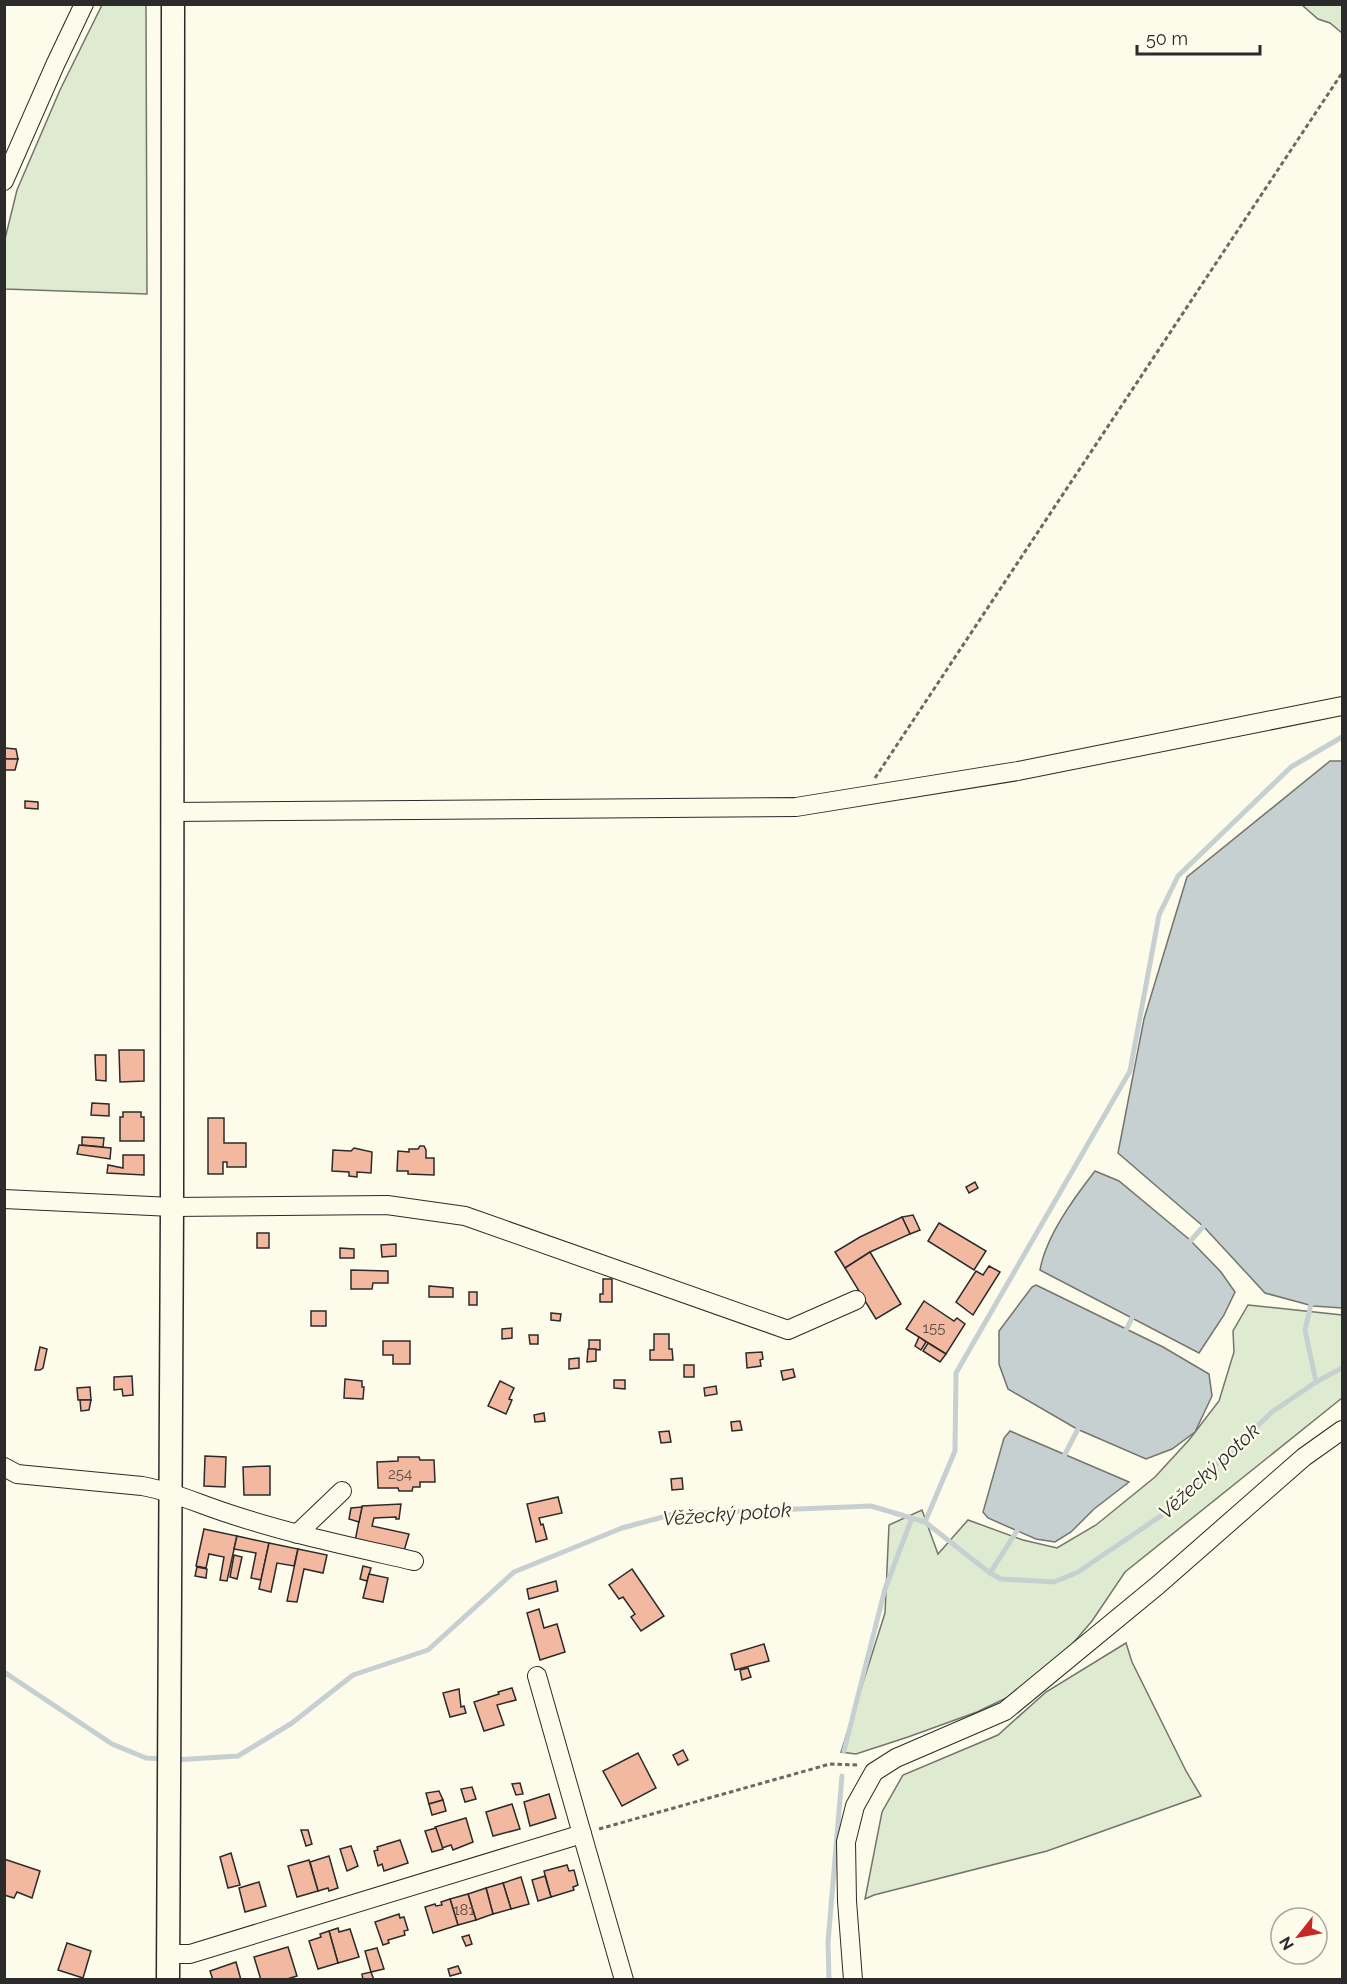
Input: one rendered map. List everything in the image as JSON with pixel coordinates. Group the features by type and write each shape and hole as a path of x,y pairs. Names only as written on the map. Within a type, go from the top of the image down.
{"main road":[{"path":"168,1980 172,1494 173,4"}],"street":[{"path":"4,181 84,4"},
{"path":"173,812 796,807 1018,771 1342,706"},
{"path":"4,1199 172,1207 387,1204 465,1216 788,1330 856,1300"},
{"path":"853,1980 847,1901 846,1842 855,1806 874,1772 896,1758 1005,1712 1158,1585 1304,1457 1342,1430"},
{"path":"4,1467 17,1474 162,1489 230,1515 297,1534 414,1562"},
{"path":"297,1534 342,1491"},
{"path":"537,1676 624,1980"},
{"path":"168,1954 190,1954 582,1834"}],"path":[{"path":"863,797 1342,73"},
{"path":"582,1834 830,1764 856,1764 874,1772"}],"green space":[{"path":"102,5 146,5 147,294 5,289 5,239 17,190 60,90"},
{"path":"1302,5 1342,5 1342,33 1330,23 1318,19"},
{"path":"1248,1305 1342,1315 1342,1398 1125,1572 1092,1621 1062,1656 1021,1691 977,1712 908,1737 856,1754 841,1752 885,1613 889,1525 922,1510 938,1554 968,1520 1023,1540 1057,1548 1096,1525 1155,1477 1189,1440 1219,1401 1234,1352 1233,1331"},
{"path":"1126,1643 1132,1662 1186,1771 1201,1796 1047,1851 865,1899 882,1812 903,1775 998,1735 1046,1692"}],"shaded area":[{"path":"1330,761 1342,761 1342,1308 1313,1306 1265,1293 1204,1227 1118,1153 1144,1019 1187,877"},
{"path":"1095,1171 1119,1181 1190,1240 1221,1272 1235,1292 1224,1315 1199,1353 1040,1270 1048,1244 1055,1231 1070,1205"},
{"path":"1036,1285 1163,1347 1209,1374 1212,1396 1195,1432 1172,1449 1146,1459 1077,1429 1008,1389 999,1364 999,1331 1032,1287"},
{"path":"1010,1431 1129,1482 1094,1509 1071,1532 1055,1542 1036,1539 988,1518 983,1512 1004,1438"}],"building":[{"path":"4,748 16,749 18,759 4,759"},
{"path":"4,759 18,759 15,770 4,770"},
{"path":"25,801 38,802 38,809 25,808"},
{"path":"119,1050 144,1050 144,1081 120,1082"},
{"path":"95,1055 106,1055 106,1081 96,1080"},
{"path":"92,1103 109,1104 109,1116 91,1115"},
{"path":"123,1112 141,1112 141,1117 144,1117 144,1141 120,1141 120,1117 123,1117"},
{"path":"208,1118 224,1118 224,1143 246,1143 246,1167 227,1167 227,1162 223,1162 223,1174 208,1174"},
{"path":"82,1137 104,1138 103,1147 82,1145"},
{"path":"79,1145 111,1148 110,1159 77,1154"},
{"path":"424,1146 426,1150 426,1158 434,1158 434,1175 408,1174 408,1171 397,1171 398,1151 409,1152 409,1149 418,1149"},
{"path":"354,1148 372,1152 371,1173 357,1172 357,1177 349,1176 349,1172 332,1171 333,1150 351,1151"},
{"path":"123,1155 144,1155 144,1175 107,1173 108,1165 123,1168"},
{"path":"975,1182 978,1188 969,1193 966,1187"},
{"path":"913,1215 920,1230 910,1234 902,1217"},
{"path":"902,1217 910,1234 870,1252 845,1268 835,1252"},
{"path":"939,1223 986,1251 974,1270 928,1241"},
{"path":"257,1233 269,1233 269,1248 257,1248"},
{"path":"396,1244 396,1256 382,1257 381,1245"},
{"path":"340,1248 354,1249 354,1258 340,1258"},
{"path":"870,1252 901,1304 876,1319 845,1268"},
{"path":"989,1266 1000,1272 973,1315 956,1302 976,1271 983,1275"},
{"path":"351,1270 388,1271 388,1283 373,1283 372,1289 351,1289"},
{"path":"603,1279 612,1279 612,1302 600,1302 600,1294 603,1294"},
{"path":"429,1286 453,1288 453,1297 429,1297"},
{"path":"469,1292 477,1292 477,1305 469,1305"},
{"path":"924,1301 954,1321 957,1318 965,1324 946,1354 906,1329"},
{"path":"311,1311 326,1311 326,1326 311,1326"},
{"path":"551,1313 561,1314 560,1321 551,1320"},
{"path":"512,1328 512,1338 502,1339 502,1329"},
{"path":"654,1334 669,1334 669,1349 672,1349 673,1360 650,1360 650,1350 654,1350"},
{"path":"529,1335 538,1335 538,1344 530,1344"},
{"path":"919,1337 926,1342 921,1350 915,1346"},
{"path":"589,1340 600,1340 600,1350 589,1349"},
{"path":"383,1341 410,1341 410,1364 393,1364 393,1355 383,1355"},
{"path":"928,1343 946,1354 940,1362 923,1351"},
{"path":"40,1347 47,1349 43,1368 35,1370"},
{"path":"588,1349 596,1349 596,1361 587,1362"},
{"path":"762,1352 761,1366 747,1368 746,1353"},
{"path":"579,1358 579,1368 569,1369 569,1359"},
{"path":"684,1365 694,1365 694,1377 684,1377"},
{"path":"793,1369 795,1377 783,1380 781,1371"},
{"path":"132,1376 133,1395 123,1396 122,1389 114,1390 114,1377"},
{"path":"345,1379 362,1381 363,1399 344,1398"},
{"path":"614,1380 625,1380 625,1389 614,1388"},
{"path":"500,1381 514,1388 506,1414 488,1406"},
{"path":"716,1386 717,1394 705,1396 704,1388"},
{"path":"90,1387 91,1400 78,1400 77,1388"},
{"path":"80,1400 91,1400 89,1410 81,1411"},
{"path":"544,1413 545,1421 535,1422 534,1415"},
{"path":"740,1421 742,1430 732,1431 731,1422"},
{"path":"669,1431 671,1442 661,1443 659,1432"},
{"path":"205,1456 226,1457 225,1487 204,1486"},
{"path":"398,1457 434,1460 435,1482 420,1482 420,1487 413,1487 412,1491 378,1488 377,1462 398,1461"},
{"path":"270,1466 270,1495 244,1495 243,1467"},
{"path":"682,1478 683,1489 672,1490 671,1479"},
{"path":"558,1497 562,1513 539,1518 547,1539 536,1542 527,1504"},
{"path":"401,1504 399,1519 396,1517 374,1518 372,1526 409,1534 404,1551 355,1541 362,1506"},
{"path":"362,1507 359,1522 349,1519 351,1508"},
{"path":"204,1529 237,1536 227,1581 220,1580 224,1557 209,1554 206,1568 196,1566"},
{"path":"237,1536 269,1543 261,1580 251,1578 256,1553 234,1549"},
{"path":"269,1543 298,1549 294,1566 277,1563 271,1592 259,1589"},
{"path":"298,1549 327,1555 323,1573 304,1569 297,1602 287,1601"},
{"path":"234,1555 242,1557 237,1579 230,1577"},
{"path":"363,1566 371,1568 367,1581 360,1579"},
{"path":"197,1567 207,1569 206,1578 195,1576"},
{"path":"632,1569 664,1616 641,1631 631,1617 635,1614 623,1597 619,1599 609,1585"},
{"path":"369,1574 388,1578 383,1602 363,1598"},
{"path":"556,1581 558,1591 529,1599 527,1589"},
{"path":"539,1609 544,1628 557,1624 565,1652 540,1660 527,1613"},
{"path":"764,1644 769,1661 735,1670 731,1654"},
{"path":"748,1668 751,1677 742,1680 740,1670"},
{"path":"512,1688 516,1700 497,1705 504,1725 484,1731 474,1702"},
{"path":"459,1689 461,1707 464,1706 466,1713 450,1717 443,1693"},
{"path":"683,1750 688,1760 678,1765 673,1755"},
{"path":"638,1753 656,1788 622,1806 603,1771"},
{"path":"520,1783 523,1794 516,1795 512,1784"},
{"path":"472,1787 476,1799 465,1802 461,1789"},
{"path":"439,1791 443,1800 429,1804 426,1793"},
{"path":"549,1794 556,1818 530,1826 524,1802"},
{"path":"443,1800 446,1811 432,1815 429,1804"},
{"path":"512,1804 520,1829 493,1836 486,1812"},
{"path":"466,1818 473,1842 453,1850 451,1845 442,1848 435,1827"},
{"path":"436,1828 443,1849 432,1852 425,1831"},
{"path":"301,1830 308,1830 312,1844 306,1846"},
{"path":"400,1840 408,1863 384,1871 382,1864 378,1866 374,1851 378,1850 377,1847"},
{"path":"351,1846 358,1866 347,1871 340,1849"},
{"path":"231,1853 240,1885 228,1888 220,1857"},
{"path":"329,1856 338,1888 318,1891 310,1862"},
{"path":"4,1859 40,1871 32,1898 17,1892 14,1898 4,1895"},
{"path":"309,1860 318,1891 297,1897 288,1866"},
{"path":"567,1865 569,1871 574,1870 578,1885 573,1887 574,1890 551,1897 544,1871"},
{"path":"545,1876 551,1897 538,1901 532,1880"},
{"path":"521,1877 529,1904 511,1909 503,1883"},
{"path":"259,1882 266,1906 245,1912 239,1888"},
{"path":"503,1883 511,1909 493,1914 486,1888"},
{"path":"486,1888 493,1914 476,1920 468,1894"},
{"path":"468,1894 476,1920 458,1925 450,1899"},
{"path":"450,1899 458,1925 433,1933 425,1907 435,1904 436,1906 442,1905 441,1902"},
{"path":"399,1914 400,1918 404,1917 408,1930 404,1931 405,1935 388,1940 389,1943 383,1945 375,1922"},
{"path":"338,1928 339,1932 350,1929 359,1957 338,1963 329,1931"},
{"path":"329,1931 338,1963 318,1969 309,1941"},
{"path":"469,1935 472,1944 466,1946 462,1937"},
{"path":"67,1943 91,1951 83,1978 58,1970"},
{"path":"288,1947 297,1976 284,1980 261,1980 254,1957"},
{"path":"377,1948 384,1969 371,1972 365,1951"},
{"path":"236,1962 241,1980 213,1980 210,1971"},
{"path":"458,1966 461,1973 450,1976 448,1969"},
{"path":"371,1972 374,1980 363,1980 362,1974"}],"waterway":[{"path":"925,1522 955,1451 956,1373 1130,1071 1159,915 1178,876 1291,767 1342,737"},
{"path":"1186,1246 1208,1221"},
{"path":"1312,1300 1305,1330 1316,1382"},
{"path":"1124,1334 1135,1312"},
{"name":"Věžecký potok","path":"174,1760 238,1756 292,1723 353,1675 428,1650 514,1572 622,1528 674,1514 871,1506 925,1522 990,1573 1001,1579 1054,1582 1078,1572 1165,1513 1272,1412 1316,1382 1342,1368"},
{"path":"1063,1458 1081,1423"},
{"path":"844,1751 885,1589 912,1518"},
{"path":"990,1573 1020,1526"},
{"name":"Věžecký potok","path":"4,1672 112,1744 146,1758 165,1759"},
{"path":"829,1980 828,1942 842,1776"}]}
